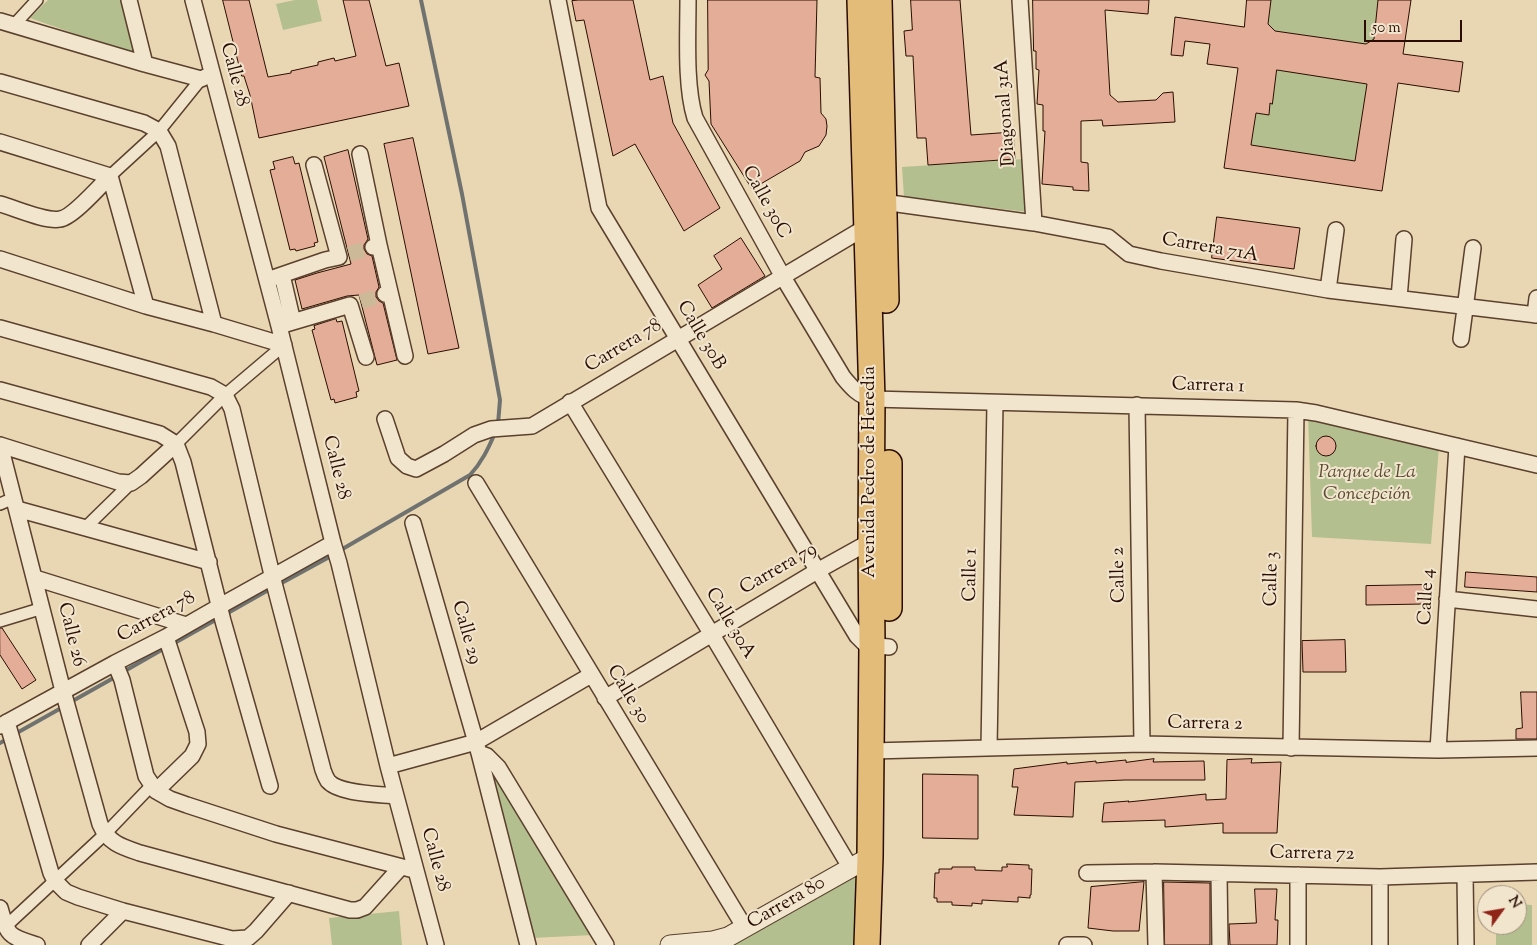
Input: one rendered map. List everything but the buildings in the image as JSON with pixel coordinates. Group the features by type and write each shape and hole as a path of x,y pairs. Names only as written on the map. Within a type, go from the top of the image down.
{"highway":[{"name":"Avenida Pedro de Heredia","path":"860,0 866,227 880,399 871,541 881,646"},
{"name":"Avenida Pedro de Heredia","path":"879,0 883,202 880,399 881,646 879,751 883,945"},
{"name":"Avenida Pedro de Heredia","path":"867,945 860,862 879,751"}],"street":[{"path":"7,23 37,0"},
{"path":"129,0 146,64"},
{"name":"Calle 28","path":"193,0 207,76 267,280 286,324 284,345 396,796 409,869 436,945"},
{"name":"Calle 30B","path":"558,0 599,208 857,636 866,645 881,646"},
{"name":"Calle 30C","path":"688,0 691,107 695,118 783,276 847,383 860,396 880,399"},
{"name":"Diagonal 31A","path":"1020,0 1034,224"},
{"path":"0,204 50,220 62,219 74,211 159,131 207,76 146,64 7,23"},
{"path":"0,82 144,124 159,131 168,146 214,324"},
{"path":"0,142 110,176"},
{"path":"360,154 376,246 405,356"},
{"path":"267,280 344,255 314,165"},
{"path":"110,176 146,306"},
{"name":"Carrera 71A","path":"883,202 1108,237 1130,254 1328,290 1536,315"},
{"name":"Carrera 78","path":"385,419 398,458 407,466 416,468 444,454 474,434 494,429 528,427 866,227"},
{"path":"1328,290 1336,230"},
{"path":"1398,298 1404,239"},
{"path":"1461,339 1472,248"},
{"path":"0,259 146,306 284,345"},
{"path":"282,275 286,324 356,304 366,357"},
{"path":"1536,315 1537,298"},
{"path":"0,328 212,388 225,395 232,409 275,585 327,780 336,787 352,791 396,796"},
{"path":"86,528 131,483 176,444 225,395 284,345"},
{"path":"0,390 160,434 176,444 183,462 270,786"},
{"name":"Carrera 1","path":"880,399 1296,410 1316,413 1537,465"},
{"name":"Calle 30A","path":"570,402 712,633 860,862"},
{"name":"Calle 1","path":"989,748 995,403"},
{"name":"Calle 2","path":"1137,405 1142,744"},
{"name":"Calle 3","path":"1291,748 1296,410"},
{"path":"0,445 118,482 131,483"},
{"name":"Calle 26","path":"0,445 10,504 35,578 66,700 104,835"},
{"name":"Calle 4","path":"1438,750 1456,446"},
{"name":"Calle 30","path":"476,483 745,928"},
{"path":"10,504 86,528 209,562"},
{"name":"Calle 29","path":"413,523 478,747 528,945"},
{"name":"Carrera 79","path":"605,698 817,571 871,541"},
{"name":"Carrera 78","path":"7,731 168,643 186,626 222,612 275,585 333,545"},
{"path":"35,578 186,626"},
{"path":"1447,599 1537,609"},
{"path":"0,621 43,608"},
{"path":"5,927 154,788 192,756 198,744 197,732 168,643"},
{"path":"118,671 146,776 154,788 179,802 276,834 409,869"},
{"path":"388,766 478,747 591,675"},
{"path":"7,731 55,882 66,892 123,911 232,939 248,938 289,893"},
{"name":"Carrera 2","path":"879,751 1142,744 1438,750 1537,748"},
{"path":"478,747 498,767 606,945"},
{"path":"104,835 119,846 140,853 350,910 365,907 409,869"},
{"name":"Carrera 80","path":"670,945 720,940 745,928 860,862"},
{"path":"1154,872 1156,945"},
{"name":"Carrera 72","path":"1087,873 1154,872 1380,877 1537,872"},
{"path":"1219,874 1220,945"},
{"path":"1465,874 1466,945"},
{"path":"1298,875 1298,945"},
{"path":"1380,877 1380,945"},
{"path":"0,908 5,927 14,937 37,945"},
{"path":"89,945 123,911"},
{"path":"1067,945 1084,945"}],"green space":[{"path":"48,0 124,0 138,56 30,18"},
{"path":"295,0 317,0 322,21 283,30 276,4"},
{"path":"1271,0 1378,0 1374,39 1366,44 1275,31 1268,24"},
{"path":"1277,70 1367,84 1355,161 1251,145 1256,113 1269,115"},
{"path":"1024,159 1027,212 904,197 902,167"},
{"name":"Parque de La Concepción","path":"1308,414 1439,447 1431,544 1312,537"},
{"path":"488,767 593,935 532,938"},
{"path":"856,871 854,945 727,945"},
{"path":"1527,905 1532,905 1532,945 1496,945 1496,935 1527,935"},
{"path":"399,911 402,945 332,945 329,918"}],"waterway":[{"path":"421,0 462,194 500,400 498,424"},
{"path":"339,551 470,475 484,455 495,433"},
{"path":"278,585 333,555"},
{"path":"226,614 272,588"},
{"path":"171,645 219,618"},
{"path":"123,672 165,648"},
{"path":"69,703 117,676"},
{"path":"15,734 63,707"},
{"path":"0,743 9,738"}],"tunnel":[{"path":"349,254 373,247"},
{"path":"361,302 385,294"}]}
